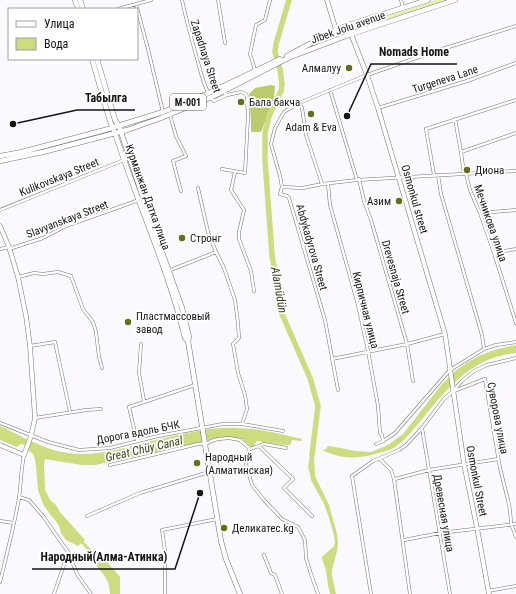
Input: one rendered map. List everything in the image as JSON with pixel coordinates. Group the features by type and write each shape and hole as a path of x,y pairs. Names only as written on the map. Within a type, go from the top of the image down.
{"main road":[{"name":"Jibek Jolu avenue","path":"288,57 336,30 348,25 428,0"},
{"name":"Jibek Jolu avenue","path":"270,65 340,38 455,0"},
{"path":"348,25 352,34"},
{"path":"336,30 336,36 340,38"},
{"name":"Курманжан Датка улица","path":"92,60 110,121 167,272"},
{"name":"Курманжан Датка улица","path":"97,60 115,120 119,126 167,272 185,338 188,341 221,541 226,559 240,594"},
{"name":"М-001","path":"0,162 121,132 170,115 255,70 270,65"},
{"name":"М-001","path":"0,156 22,152 113,128 210,95 225,93 270,65"}],"street":[{"path":"122,8 151,0"},
{"name":"Zapadnaya Street","path":"182,0 206,89 210,95"},
{"path":"218,0 225,43"},
{"path":"255,70 250,54 256,25 265,20 270,0"},
{"path":"327,0 336,30"},
{"path":"400,0 403,8"},
{"path":"136,4 137,8"},
{"path":"138,12 163,112"},
{"name":"Abdykadyrova Street","path":"338,390 324,320 307,258 289,198 280,194 282,187 271,144 275,128 284,112 299,103 367,75 439,50 516,26"},
{"name":"Osmonkul street","path":"352,34 378,108 445,334 450,370"},
{"name":"Turgeneva Lane","path":"378,108 467,81 516,63"},
{"name":"Drevesnaja Street","path":"330,90 371,220 407,344 413,381"},
{"path":"222,169 245,173 248,116 246,94 241,92 225,93"},
{"path":"434,175 426,128 516,100"},
{"path":"299,103 302,108 306,135 322,184"},
{"path":"170,115 176,136 186,156 173,162 181,191"},
{"name":"Мечникова улица","path":"455,120 465,174 494,253 516,323"},
{"path":"461,152 516,133"},
{"name":"Kulikovskaya Street","path":"0,210 125,160"},
{"path":"282,187 303,188 322,184 392,177 399,178 516,171"},
{"path":"234,172 232,190 244,210 239,232 240,239 251,271 254,291"},
{"path":"438,175 440,194 482,335 484,349"},
{"name":"Кирпичная улица","path":"328,184 330,205 358,305 368,351 378,406 380,433 383,441"},
{"path":"198,188 208,232 224,268 235,300 239,338 233,344 238,373 245,395 247,409 242,424"},
{"name":"Slavyanskaya Street","path":"0,249 9,247 12,248 43,238 66,226 139,200"},
{"path":"480,213 516,210"},
{"path":"0,226 9,247 18,277 26,316 30,346 35,418 31,437 22,465 19,497 0,582"},
{"path":"494,253 516,249"},
{"path":"167,272 216,252"},
{"path":"18,277 34,273 43,274 58,272 71,276 83,309 93,322 102,368"},
{"path":"332,359 407,344 445,334"},
{"path":"30,346 56,342 70,412"},
{"path":"376,444 395,433 450,370 484,349 496,345 516,342"},
{"path":"141,344 139,373 144,402"},
{"path":"371,594 352,476 373,461 399,450 406,445 422,428 444,399 474,371 487,364 516,358"},
{"name":"Osmonkul Street","path":"450,370 464,464 488,592"},
{"name":"Суворова улица","path":"453,390 485,379 498,459 516,537"},
{"path":"137,441 129,407 195,385"},
{"path":"35,418 70,412 101,409"},
{"name":"Дорога вдоль БЧК","path":"0,423 31,437 80,450 110,448 158,436 223,424 242,424 283,431"},
{"name":"Древесная улица","path":"422,428 422,436 450,594"},
{"path":"110,465 229,438 240,440 250,450 264,444 286,448"},
{"path":"0,445 25,453"},
{"path":"259,446 293,479 284,488 312,516"},
{"path":"249,448 246,464 252,485 282,519 298,527 305,540 306,558 318,594"},
{"path":"380,459 391,470 394,479 404,540 410,594"},
{"path":"394,479 428,470 498,459"},
{"path":"87,516 140,493 209,472"},
{"path":"19,497 29,500 43,516 68,552 77,574 91,594"},
{"path":"165,594 165,551 162,530 217,519"},
{"path":"0,521 14,523"},
{"path":"404,540 440,533 516,524"},
{"path":"54,594 68,552"},
{"path":"264,555 271,573 275,575 282,594"},
{"path":"488,592 516,586"}],"shaded area":[{"path":"436,0 448,0 358,30 356,26"},
{"path":"271,85 275,86 274,98 261,132 251,132 249,94 255,88"}],"water":[{"path":"516,345 516,353 487,360 463,375 442,395 402,442 394,448 359,457 337,456 322,450 326,449 328,446 355,451 371,452 388,445 403,434 442,384 455,371 481,355 494,350"},
{"name":"Great Chüy Canal","path":"0,426 50,449 81,454 107,452 173,436 220,428 261,430 302,439 302,441 292,440 290,445 282,445 257,441 253,447 251,447 242,439 214,439 95,465 82,465 45,459 45,490 50,500 56,505 60,512 85,540 78,546 66,540 61,533 59,526 43,504 38,490 35,460 33,454 28,450 29,446 21,444 17,447 0,440"},
{"path":"311,448 315,449 315,476 329,505 337,534 337,551 332,570 336,594 330,594 326,570 322,560 322,557 334,546 335,542 324,504 311,480 308,467"},
{"path":"104,558 120,577 120,594 110,594 107,581 95,564"}],"waterway":[{"name":"Alamüdün","path":"289,0 276,44 275,52 280,69 282,84 281,91 269,116 265,133 265,160 272,255 282,314 310,378 318,406 312,455"},
{"path":"80,540 101,562"}],"place":[{"name":"Алмалуу","path":"349,68"},
{"name":"Бала бакча","path":"241,102"},
{"name":"Adam & Eva","path":"311,114"},
{"name":"Nomads Home","path":"347,116"},
{"name":"Табылга","path":"13,124"},
{"name":"Диона","path":"467,170"},
{"name":"Азим","path":"399,201"},
{"name":"Стронг","path":"182,238"},
{"name":"Пластмассовый завод","path":"128,322"},
{"name":"Народный (Алматинская)","path":"197,463"},
{"name":"Народный(Алма-Атинка)","path":"200,493"},
{"name":"Деликатес.kg","path":"224,528"}]}
